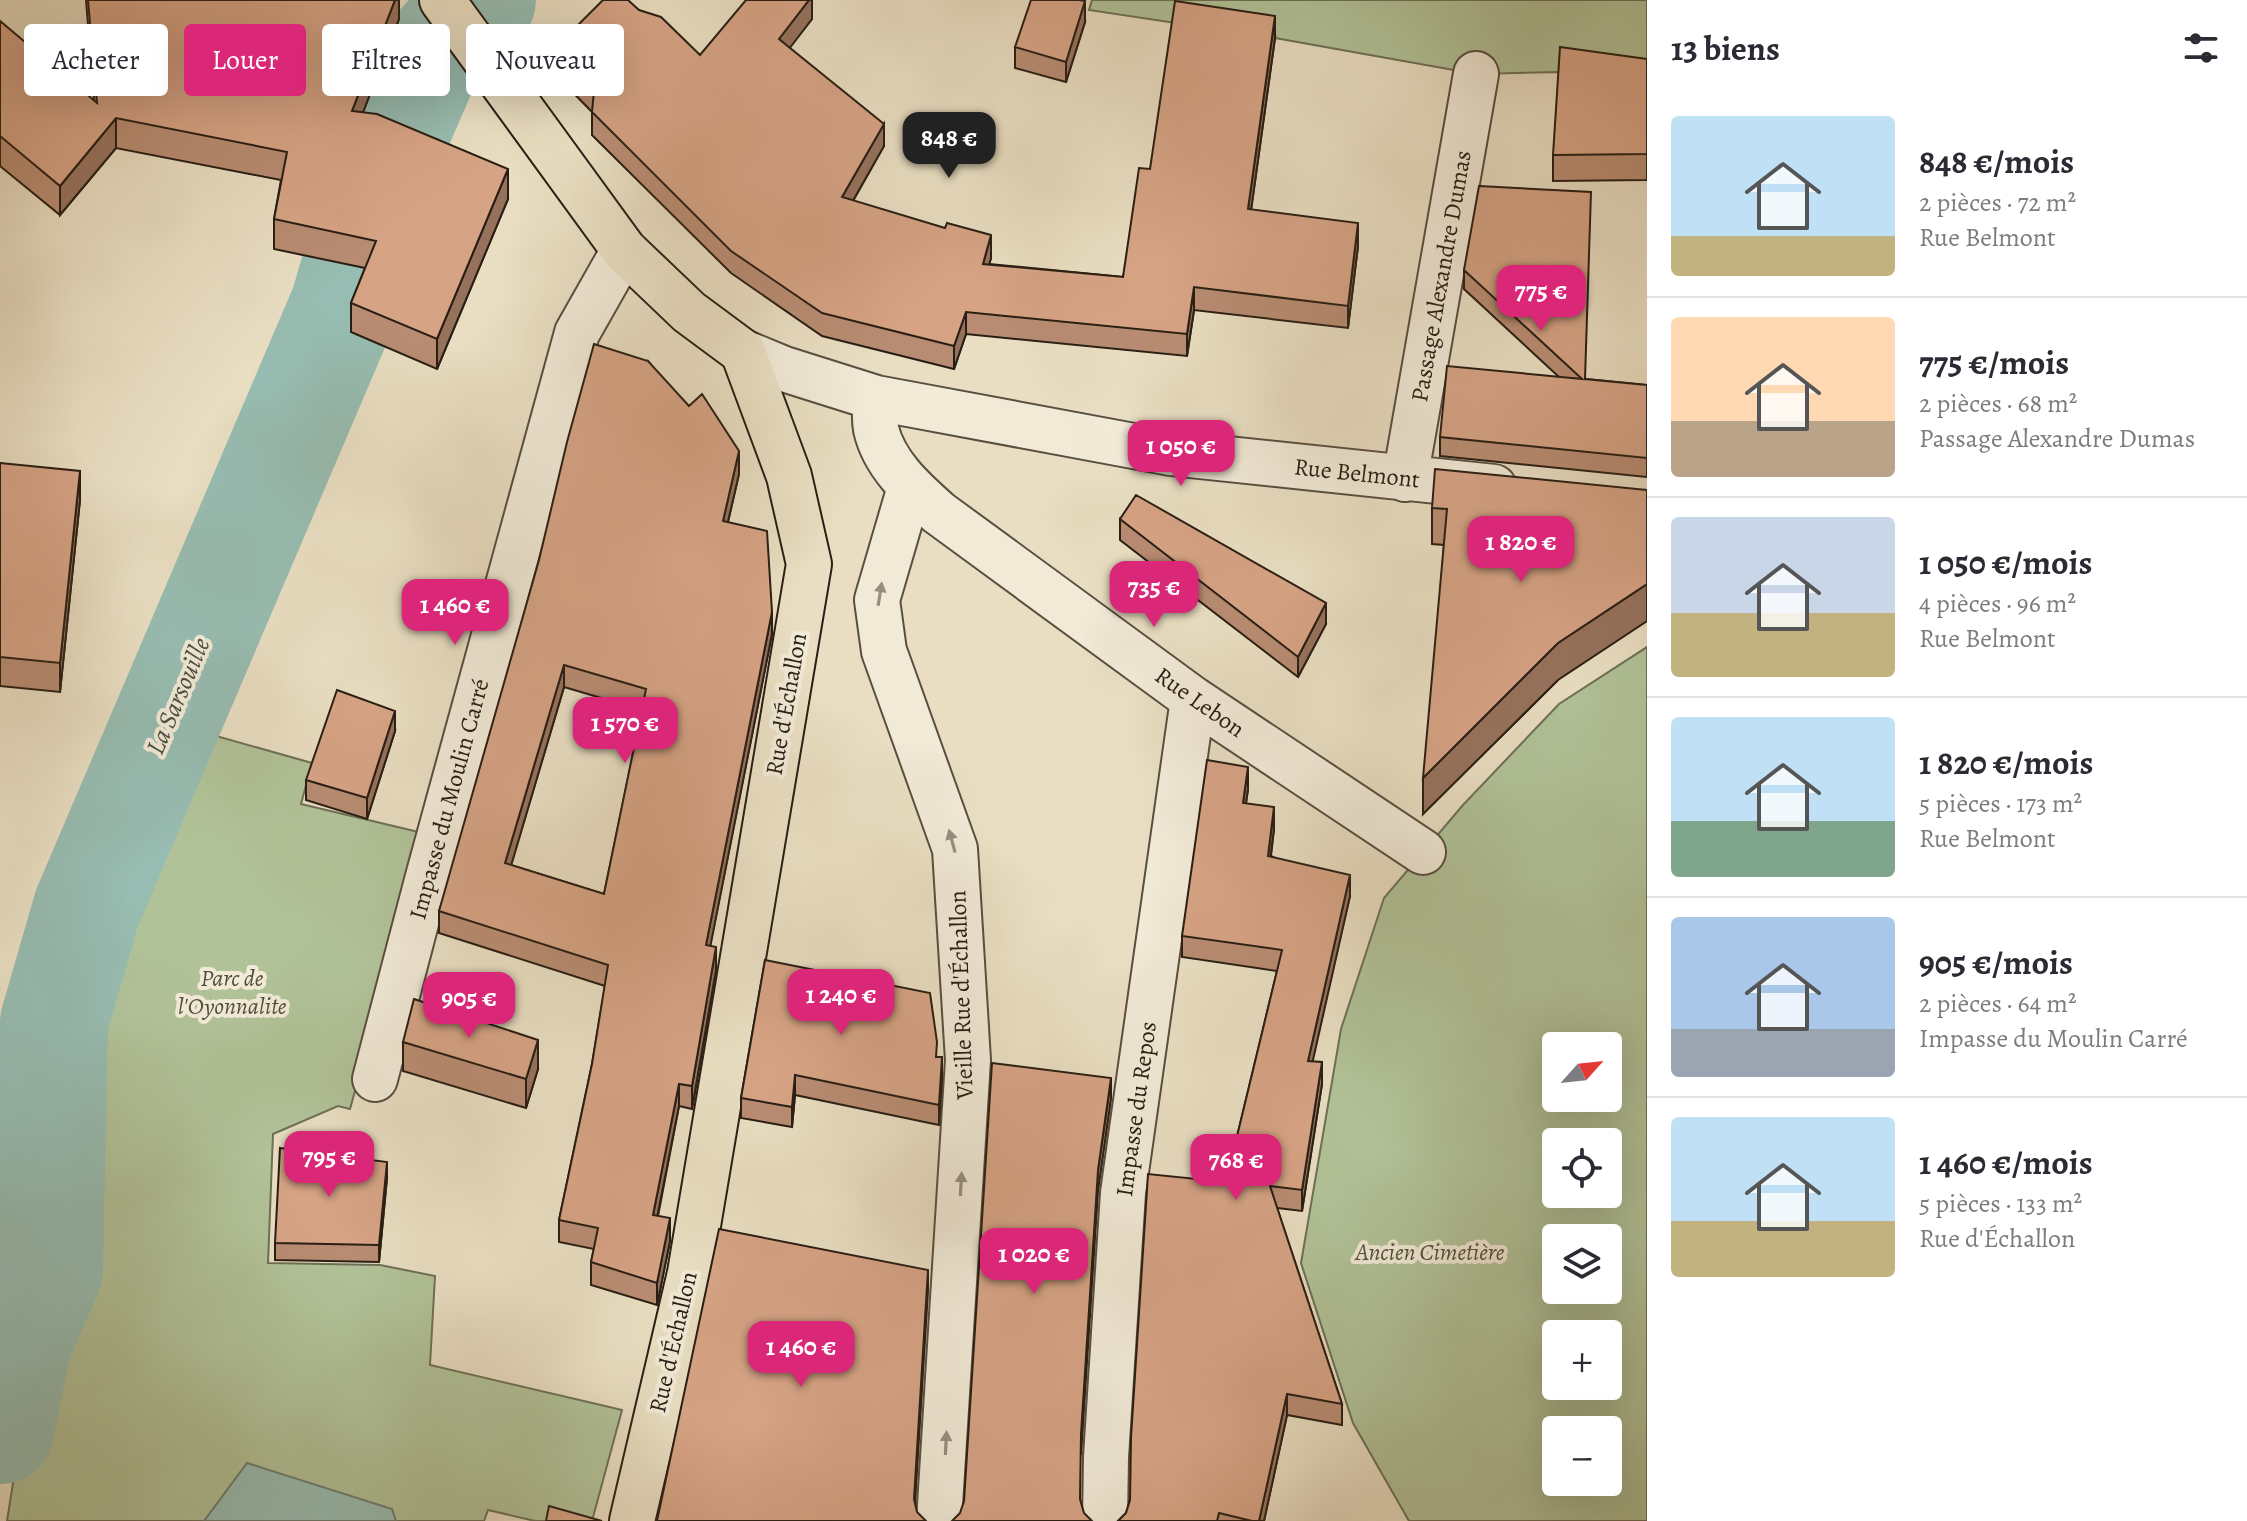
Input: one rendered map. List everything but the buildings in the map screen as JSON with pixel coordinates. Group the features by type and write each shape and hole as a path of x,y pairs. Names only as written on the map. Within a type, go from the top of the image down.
{"main road":[{"path":"449,10 624,250 689,312 743,352"},
{"name":"Rue d'Échallon","path":"632,1521 690,1273 809,564 789,476 743,352"}],"street":[{"name":"Passage Alexandre Dumas","path":"1405,479 1476,74"},
{"name":"Impasse du Moulin Carré","path":"375,1079 577,333 624,250"},
{"name":"Rue Belmont","path":"743,352 784,369 876,398 1171,453 1526,490"},
{"name":"Rue Lebon","path":"876,398 875,428 887,457 910,487 939,513 1193,699 1423,852"},
{"name":"Vieille Rue d'Échallon","path":"910,487 877,600 884,651 955,849 968,1060 939,1521"},
{"name":"Impasse du Repos","path":"1105,1521 1106,1457 1123,1193 1193,699"}],"green space":[{"path":"1092,0 1647,0 1647,84 1560,72 1476,74 1275,38 1089,10"},
{"name":"Ancien Cimetière","path":"1647,647 1647,1521 1409,1521 1353,1423 1301,1263 1341,1029 1384,898 1463,805 1559,704"},
{"name":"Parc de l'Oyonnalite","path":"181,726 312,763 301,804 427,834 350,1109 338,1106 273,1134 268,1263 380,1265 435,1276 430,1365 622,1410 592,1521 535,1521 488,1510 484,1521 7,1521 33,1356 60,1284 68,1035 140,799"}],"water":[{"path":"247,1463 392,1509 396,1521 204,1521"}],"waterway":[{"name":"La Sarsouille","path":"0,1430 17,1345 49,1270 54,1022 87,908 344,306 392,141 427,60 482,0"}]}
